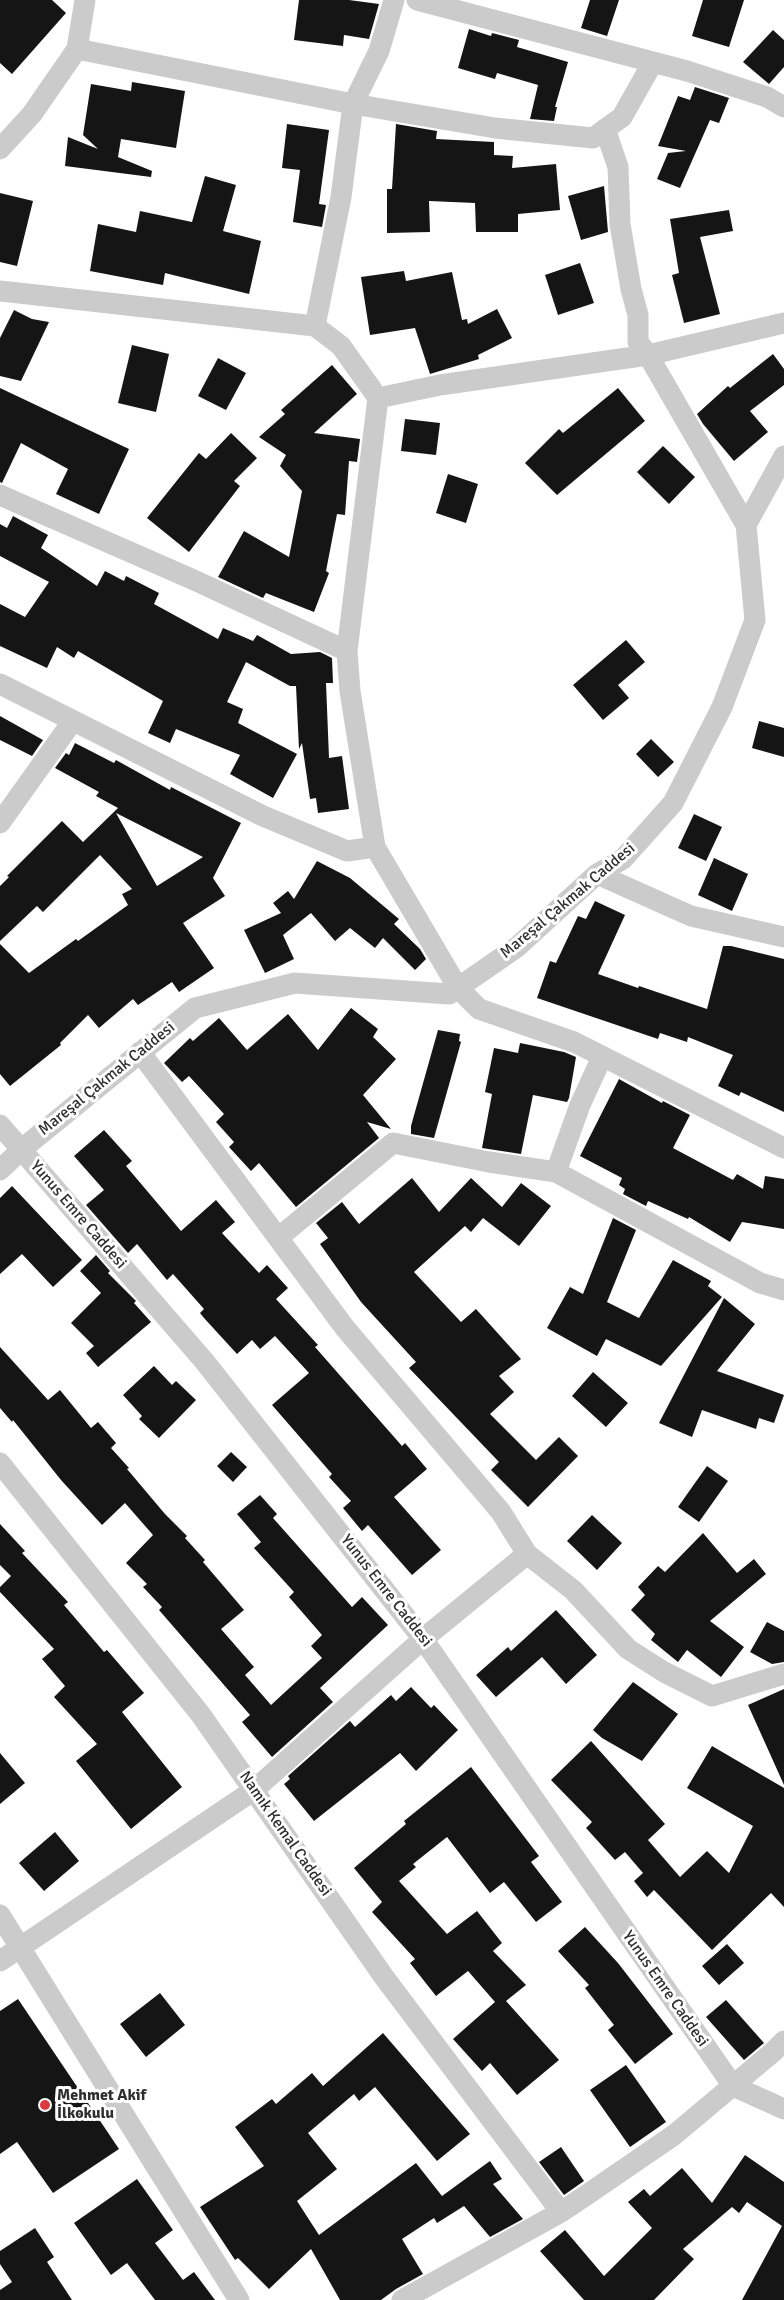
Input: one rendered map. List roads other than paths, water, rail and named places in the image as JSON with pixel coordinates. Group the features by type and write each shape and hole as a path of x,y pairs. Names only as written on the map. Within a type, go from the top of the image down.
{"street":[{"path":"0,149 32,114 77,49 85,0"},
{"path":"315,327 341,197 353,104 379,51 394,0"},
{"path":"417,0 653,62 766,97 784,107"},
{"path":"77,49 353,104 495,128 592,138 622,117 653,62"},
{"path":"605,129 618,167 620,224 631,290 638,315 638,342 648,355 746,525"},
{"path":"0,291 315,327 341,346 378,398 347,651 350,691 375,847 458,988 479,1009 574,1042 784,1148"},
{"path":"378,398 440,385 648,355 784,323"},
{"path":"746,525 784,456"},
{"path":"0,495 194,580 347,651"},
{"name":"Mareşal Çakmak Caddesi","path":"0,1170 22,1149 195,1008 295,983 449,994 517,947 597,874 623,859 673,803 722,708 755,620 746,525"},
{"path":"0,684 263,816 346,851 375,847"},
{"path":"0,823 72,722"},
{"path":"597,874 691,916 784,937"},
{"path":"140,1052 345,1328 501,1512 527,1554 573,1590 628,1649 664,1672 712,1696 784,1674"},
{"path":"556,1172 580,1105 602,1057"},
{"name":"Yunus Emre Caddesi","path":"0,1125 205,1362 423,1639 733,2086"},
{"path":"278,1238 393,1143 489,1162 556,1172 760,1283 784,1290"},
{"name":"Namık Kemal Caddesi","path":"0,1463 201,1715 384,1977 561,2212"},
{"path":"0,1961 254,1790 423,1639 527,1554"},
{"path":"0,1915 239,2300"},
{"path":"417,2297 561,2212 674,2135 784,2041"},
{"path":"733,2086 784,2109"}],"place":[{"name":"Mehmet Akif İlkokulu","path":"45,2105"}]}
